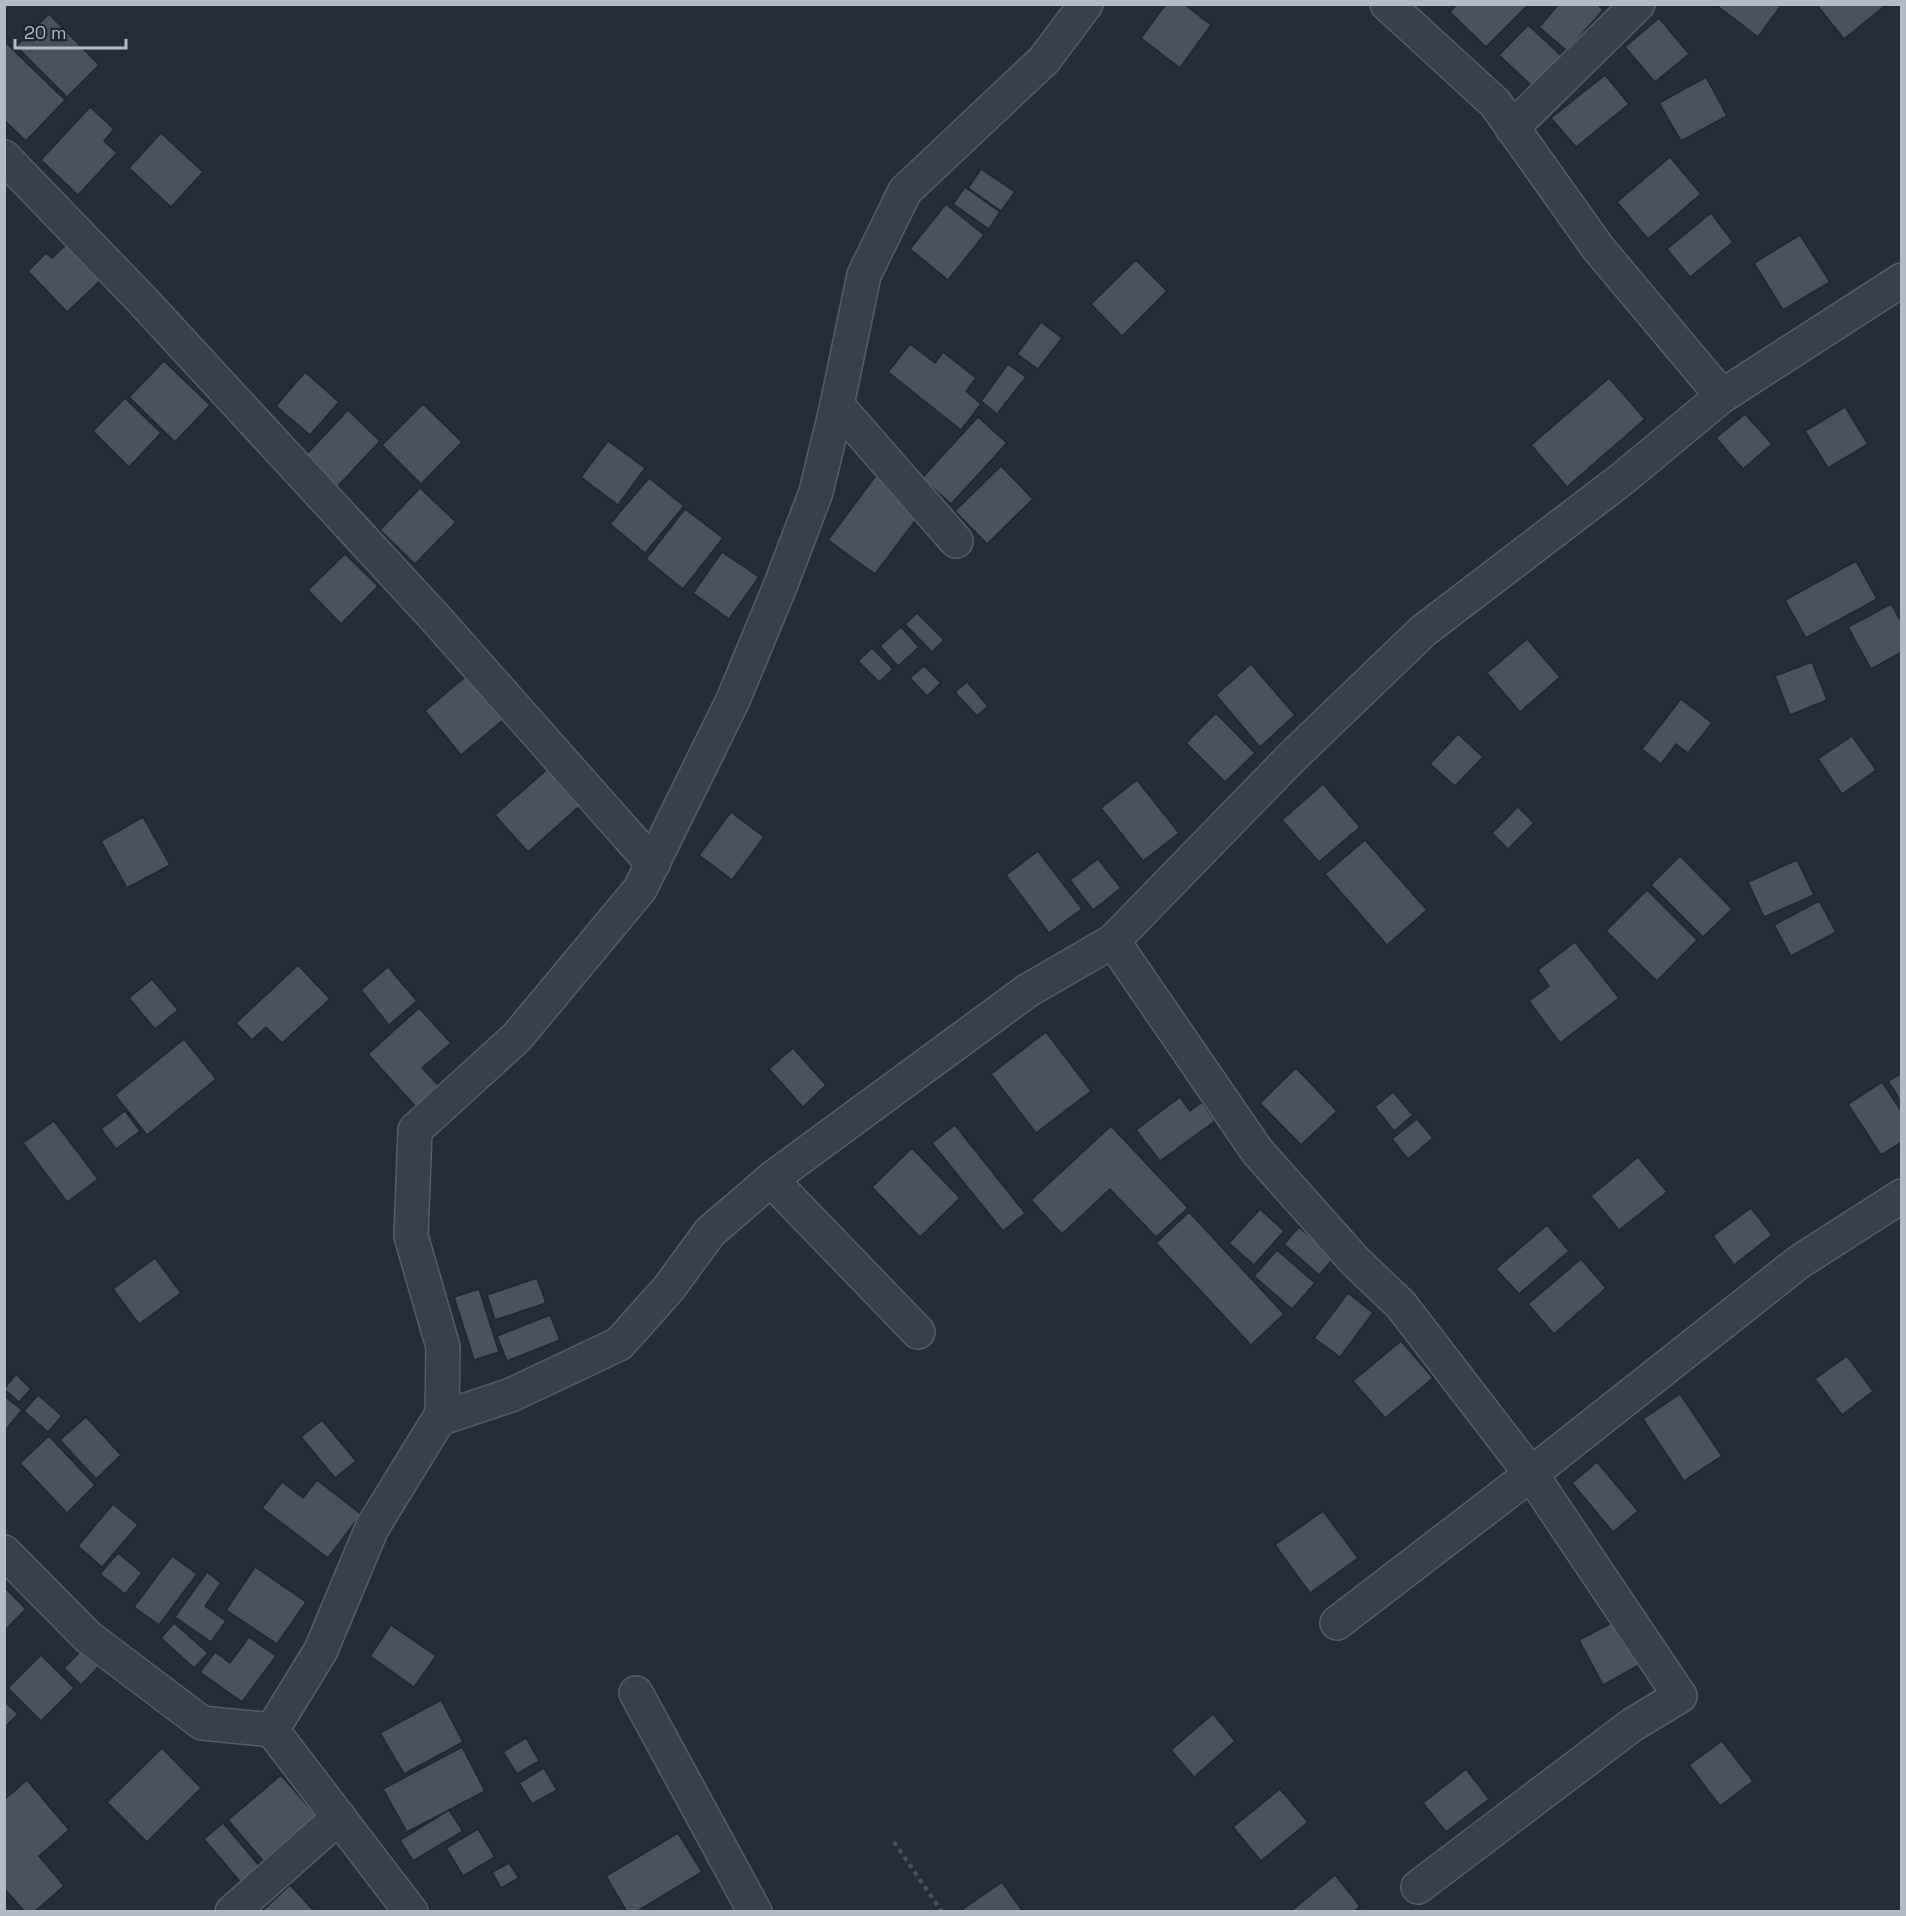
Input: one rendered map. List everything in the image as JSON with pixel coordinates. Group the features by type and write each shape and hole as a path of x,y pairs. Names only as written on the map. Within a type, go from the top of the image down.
{"street":[{"path":"272,1730 321,1650 372,1528 442,1414 442,1347 411,1236 415,1130 517,1037 640,889 733,699 816,492 864,275 905,191 1044,60 1086,4"},
{"path":"1388,4 1495,103 1598,248 1722,396"},
{"path":"1512,128 1638,4"},
{"path":"4,157 143,301 414,595 653,864"},
{"path":"439,1419 512,1395 619,1344 669,1288 710,1232 774,1177 1028,991 1113,941 1292,757 1423,631 1622,479 1722,396 1902,280"},
{"path":"837,405 956,542"},
{"path":"1113,941 1257,1151 1355,1261 1401,1305 1532,1474 1680,1696 1632,1725 1418,1887"},
{"path":"774,1177 781,1190 918,1332"},
{"path":"1337,1623 1532,1474 1799,1262 1902,1196"},
{"path":"4,1552 88,1637 202,1723 272,1730 411,1911"},
{"path":"636,1693 755,1911"},
{"path":"232,1911 339,1818"}],"path":[{"path":"894,1842 942,1911"}],"building":[{"path":"1166,4 1184,4 1211,25 1180,68 1141,38"},
{"path":"1457,4 1528,5 1486,47 1450,12"},
{"path":"1559,4 1597,4 1603,10 1567,51 1539,27"},
{"path":"1715,4 1782,4 1758,37"},
{"path":"1816,4 1887,4 1844,39"},
{"path":"49,14 99,65 67,97 16,46"},
{"path":"1659,18 1689,54 1655,82 1625,47"},
{"path":"1528,25 1564,58 1535,89 1499,55"},
{"path":"5,42 65,100 26,141 4,120"},
{"path":"1605,75 1629,104 1576,147 1551,118"},
{"path":"1706,77 1727,116 1681,141 1659,103"},
{"path":"90,107 114,129 104,141 117,153 78,195 41,160"},
{"path":"161,133 203,172 171,207 129,168"},
{"path":"1670,157 1701,194 1648,239 1617,202"},
{"path":"981,169 1015,192 1001,211 968,188"},
{"path":"965,187 1000,212 989,229 953,204"},
{"path":"946,204 984,235 948,280 910,249"},
{"path":"1711,213 1733,242 1690,277 1667,249"},
{"path":"1800,235 1830,282 1783,310 1754,263"},
{"path":"67,244 101,280 67,312 28,271 46,253 52,258"},
{"path":"1136,260 1167,291 1122,336 1091,304"},
{"path":"1041,322 1062,338 1038,369 1017,354"},
{"path":"910,344 935,363 943,352 976,378 966,391 981,404 961,430 888,372"},
{"path":"164,361 210,405 175,442 129,397"},
{"path":"1008,364 1026,377 997,414 981,401"},
{"path":"305,372 339,402 310,435 276,406"},
{"path":"1609,378 1645,419 1567,487 1531,445"},
{"path":"125,398 161,433 129,467 93,431"},
{"path":"423,404 462,442 421,484 382,445"},
{"path":"1845,407 1868,444 1828,468 1805,431"},
{"path":"348,410 380,441 336,488 304,457"},
{"path":"1745,414 1772,444 1743,469 1716,438"},
{"path":"978,417 1007,443 951,504 922,478"},
{"path":"608,441 645,468 618,505 581,477"},
{"path":"1001,466 1033,499 987,544 955,511"},
{"path":"877,474 924,509 875,574 828,540"},
{"path":"649,478 684,506 645,553 610,524"},
{"path":"420,488 456,522 415,564 380,530"},
{"path":"685,509 723,538 683,589 646,559"},
{"path":"722,552 759,577 729,619 693,593"},
{"path":"345,554 378,586 341,624 308,590"},
{"path":"1856,561 1877,599 1806,638 1785,600"},
{"path":"1891,604 1902,623 1902,652 1871,669 1848,627"},
{"path":"917,613 944,640 932,652 905,624"},
{"path":"901,627 919,647 898,666 880,646"},
{"path":"1527,639 1560,677 1520,712 1487,673"},
{"path":"872,648 893,669 879,682 858,661"},
{"path":"1812,662 1827,700 1790,715 1775,676"},
{"path":"1251,664 1295,715 1260,747 1216,695"},
{"path":"924,666 941,683 927,696 910,678"},
{"path":"466,676 503,720 461,755 425,711"},
{"path":"967,682 988,706 977,716 955,692"},
{"path":"1681,699 1712,723 1688,753 1676,744 1661,764 1642,749"},
{"path":"1216,713 1255,753 1225,782 1186,743"},
{"path":"1458,734 1483,757 1455,786 1430,764"},
{"path":"1852,736 1876,770 1842,794 1818,759"},
{"path":"551,766 583,803 528,852 495,815"},
{"path":"1137,780 1179,833 1143,861 1101,808"},
{"path":"1323,784 1360,827 1319,862 1282,820"},
{"path":"1518,807 1534,823 1508,849 1492,833"},
{"path":"731,812 764,837 732,880 699,855"},
{"path":"143,817 170,865 127,888 101,841"},
{"path":"1365,840 1427,910 1387,945 1325,874"},
{"path":"1038,851 1082,909 1049,933 1006,875"},
{"path":"1680,856 1732,909 1703,937 1651,885"},
{"path":"1098,859 1121,888 1093,910 1070,880"},
{"path":"1797,860 1814,895 1764,917 1748,882"},
{"path":"1647,890 1697,940 1657,981 1606,931"},
{"path":"1819,901 1836,932 1791,956 1774,925"},
{"path":"1575,942 1619,998 1560,1043 1529,1001 1549,986 1538,970"},
{"path":"298,965 330,999 282,1043 266,1027 252,1040 236,1023"},
{"path":"388,967 417,1001 389,1025 361,990"},
{"path":"152,979 178,1010 155,1029 129,998"},
{"path":"419,1008 451,1043 422,1068 439,1086 416,1107 368,1054"},
{"path":"1046,1032 1091,1091 1036,1133 991,1074"},
{"path":"184,1039 216,1079 147,1135 115,1095"},
{"path":"793,1048 826,1085 803,1107 769,1069"},
{"path":"1296,1068 1337,1111 1301,1145 1260,1103"},
{"path":"1902,1073 1902,1103 1888,1081"},
{"path":"1882,1082 1902,1112 1902,1142 1881,1155 1848,1104"},
{"path":"1393,1092 1413,1115 1394,1131 1375,1107"},
{"path":"1180,1097 1190,1111 1202,1102 1215,1121 1160,1161 1136,1130"},
{"path":"125,1111 140,1131 116,1149 101,1129"},
{"path":"1417,1119 1433,1138 1408,1159 1392,1139"},
{"path":"54,1121 98,1179 67,1202 23,1143"},
{"path":"955,1125 1025,1213 1003,1231 932,1143"},
{"path":"1111,1126 1188,1208 1156,1237 1110,1189 1062,1234 1031,1200"},
{"path":"912,1148 960,1198 920,1237 872,1187"},
{"path":"1638,1157 1667,1192 1619,1230 1591,1196"},
{"path":"1751,1208 1772,1235 1734,1265 1713,1236"},
{"path":"1260,1209 1284,1231 1254,1265 1229,1243"},
{"path":"1189,1212 1284,1314 1251,1345 1156,1243"},
{"path":"1547,1225 1569,1251 1519,1294 1496,1269"},
{"path":"1299,1227 1334,1258 1319,1275 1284,1244"},
{"path":"1277,1250 1315,1283 1292,1309 1254,1276"},
{"path":"155,1258 181,1293 139,1324 113,1289"},
{"path":"1581,1259 1606,1288 1554,1334 1528,1304"},
{"path":"537,1278 546,1303 495,1320 487,1295"},
{"path":"479,1289 499,1352 474,1360 454,1297"},
{"path":"1348,1293 1373,1313 1340,1357 1314,1338"},
{"path":"550,1315 560,1340 507,1361 497,1336"},
{"path":"1401,1341 1433,1378 1385,1418 1353,1381"},
{"path":"1847,1356 1873,1391 1842,1415 1815,1379"},
{"path":"16,1374 31,1389 19,1402 4,1389"},
{"path":"1680,1394 1722,1456 1684,1481 1643,1419"},
{"path":"38,1395 62,1416 48,1432 24,1411"},
{"path":"4,1396 22,1410 4,1432"},
{"path":"86,1417 121,1455 96,1479 60,1440"},
{"path":"322,1420 356,1461 335,1478 301,1437"},
{"path":"49,1436 95,1485 67,1513 20,1463"},
{"path":"1597,1462 1638,1511 1613,1532 1572,1483"},
{"path":"317,1480 361,1514 328,1558 262,1508 282,1482 303,1498"},
{"path":"113,1504 138,1525 102,1567 78,1546"},
{"path":"1323,1511 1358,1558 1310,1593 1275,1545"},
{"path":"118,1553 142,1573 125,1594 100,1574"},
{"path":"172,1556 197,1574 159,1625 134,1607"},
{"path":"255,1567 306,1602 277,1644 226,1610"},
{"path":"207,1572 221,1583 205,1606 226,1621 211,1642 175,1617"},
{"path":"4,1587 26,1609 4,1631"},
{"path":"1617,1620 1641,1664 1603,1685 1579,1640"},
{"path":"174,1623 208,1653 194,1668 161,1638"},
{"path":"391,1625 436,1656 414,1687 370,1656"},
{"path":"249,1637 276,1656 242,1702 200,1672 215,1652 230,1663"},
{"path":"88,1644 105,1660 81,1685 64,1668"},
{"path":"41,1655 74,1688 41,1721 8,1688"},
{"path":"441,1700 463,1742 404,1774 380,1733"},
{"path":"4,1701 18,1714 4,1728"},
{"path":"1213,1714 1235,1741 1194,1777 1171,1750"},
{"path":"526,1738 539,1761 517,1774 503,1752"},
{"path":"1722,1741 1753,1781 1720,1806 1689,1765"},
{"path":"462,1747 485,1791 407,1832 383,1789"},
{"path":"162,1748 201,1788 147,1842 107,1802"},
{"path":"544,1768 557,1790 532,1804 519,1783"},
{"path":"1466,1769 1489,1799 1446,1832 1423,1803"},
{"path":"281,1775 318,1818 265,1863 228,1820"},
{"path":"27,1780 69,1830 39,1856 64,1886 34,1912 25,1912 4,1888 4,1800"},
{"path":"1280,1789 1308,1822 1261,1861 1233,1827"},
{"path":"449,1810 463,1831 413,1861 400,1840"},
{"path":"223,1823 262,1869 243,1885 204,1839"},
{"path":"478,1829 495,1857 463,1876 446,1848"},
{"path":"678,1833 702,1872 636,1912 627,1912 606,1876"},
{"path":"509,1863 519,1878 501,1888 492,1872"},
{"path":"1335,1875 1360,1906 1354,1912 1290,1912"},
{"path":"1002,1882 1023,1912 964,1912 963,1909"},
{"path":"290,1885 315,1912 261,1912"}]}
